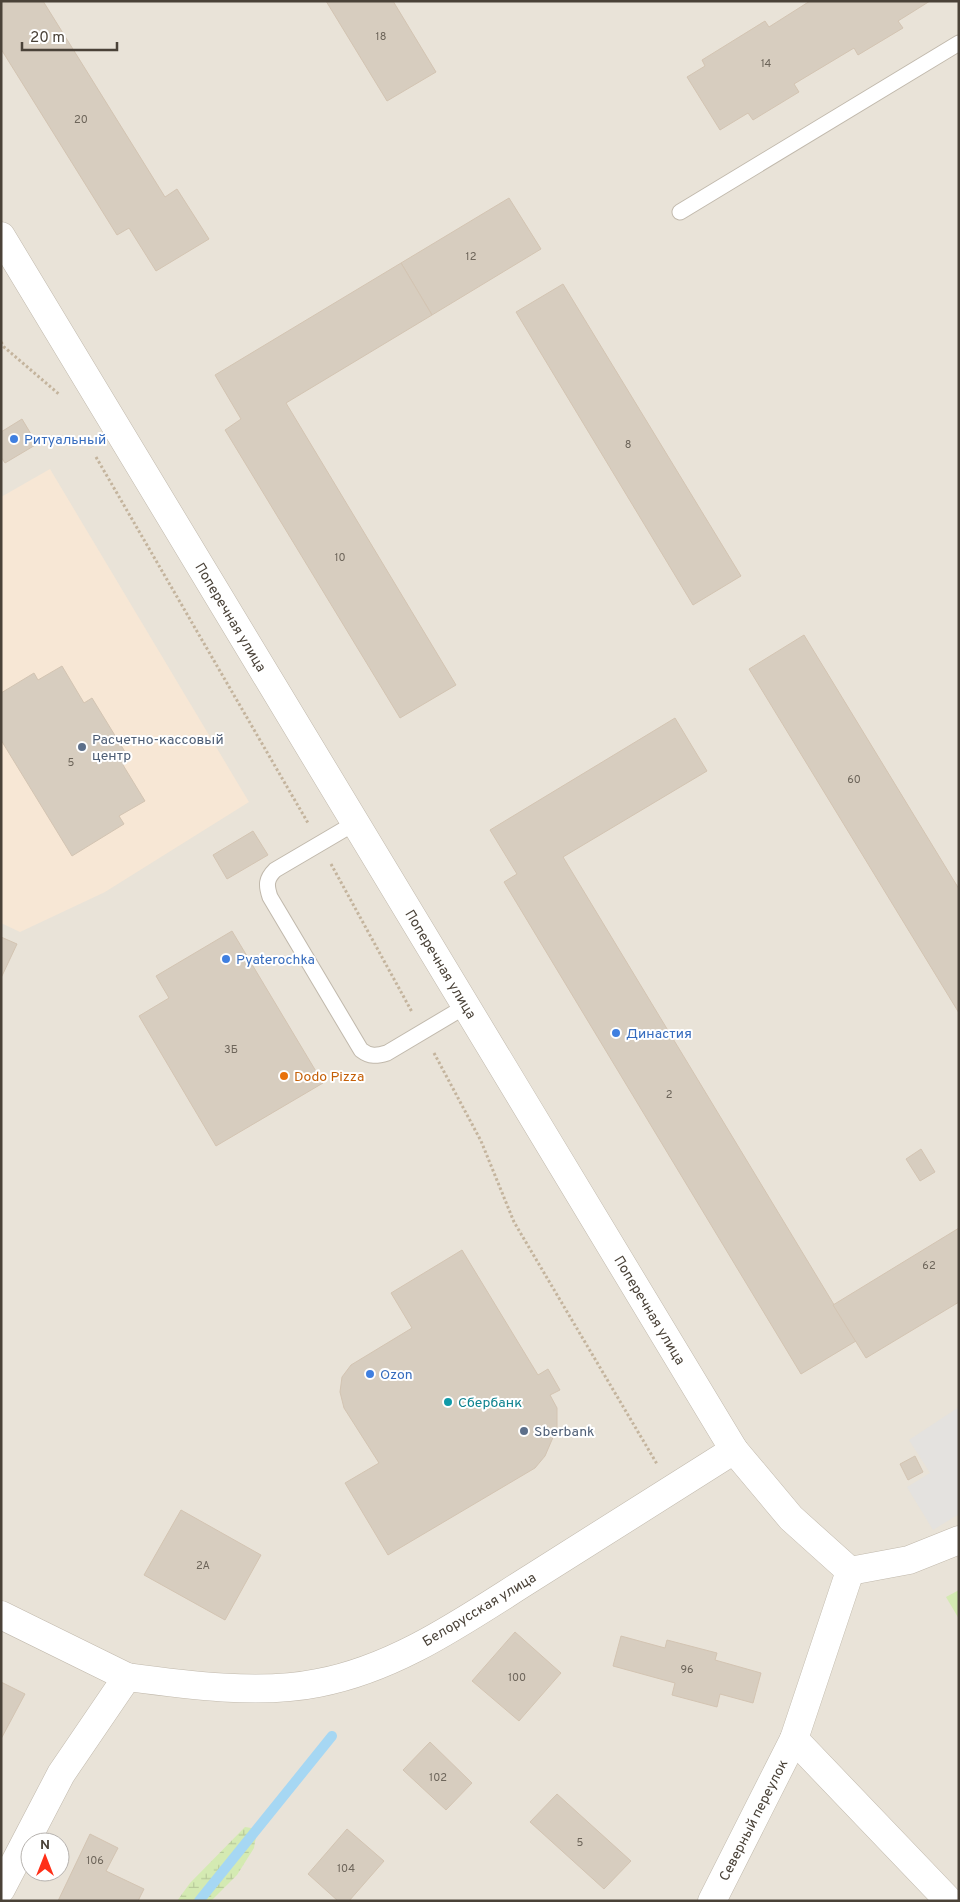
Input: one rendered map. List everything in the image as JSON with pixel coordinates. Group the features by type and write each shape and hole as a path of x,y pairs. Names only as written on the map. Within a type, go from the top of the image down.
{"street":[{"name":"Поперечная улица","path":"1,236 734,1450 791,1518 850,1571"},
{"name":"Белорусская улица","path":"1,1615 127,1677 196,1686 289,1687 319,1683 369,1668 434,1639 734,1450"},
{"path":"850,1571 909,1560 959,1540"},
{"name":"Северный переулок","path":"712,1901 794,1739 850,1571"},
{"path":"1,1889 62,1774 127,1677"},
{"path":"794,1739 949,1901"}],"lane":[{"path":"680,212 959,43"},
{"path":"355,823 275,870 269,876 266,886 270,897 361,1050 366,1054 377,1056 387,1053 466,1006"}],"path":[{"path":"1,342 4,347 60,396"},
{"path":"95,455 320,844 423,1032 481,1142 514,1222 672,1489"}],"shaded area":[{"path":"1,1 959,1 959,1901 1,1901"},
{"name":"Расчетно-кассовый центр","path":"50,469 249,802 105,892 20,932 1,923 1,497"},
{"path":"959,1407 959,1514 933,1530 907,1487 930,1473 909,1440"}],"green space":[{"path":"959,1590 959,1619 946,1597"},
{"path":"245,1827 257,1829 254,1848 237,1875 211,1901 177,1901 190,1883"}],"building":[{"path":"1,1 43,1 165,197 177,189 209,239 156,271 129,228 117,235 1,49"},
{"path":"326,1 393,1 436,72 387,101"},
{"path":"810,1 930,1 898,21 903,28 858,55 854,48 794,84 799,92 753,120 748,113 720,130 687,77 705,66 702,60 765,21 769,27"},
{"path":"509,198 541,249 432,315 401,263"},
{"path":"401,263 432,315 286,403 456,685 400,718 225,430 241,419 215,375"},
{"path":"563,284 741,576 693,605 516,312"},
{"path":"22,419 37,444 5,463 1,457 1,432"},
{"path":"804,635 959,889 959,1013 749,669"},
{"path":"62,666 84,703 92,698 130,760 123,765 145,801 119,816 124,824 72,856 1,740 1,693 34,673 38,680"},
{"path":"675,718 707,771 563,857 856,1341 801,1374 504,882 517,874 490,830"},
{"path":"253,831 268,855 227,879 213,855"},
{"path":"232,931 323,1083 216,1146 139,1016 169,998 156,976"},
{"path":"1,937 17,944 1,978"},
{"path":"921,1149 935,1172 920,1181 906,1159"},
{"path":"959,1228 959,1302 866,1358 833,1305"},
{"name":"Сбербанк","path":"462,1250 538,1375 548,1369 560,1390 550,1395 557,1408 557,1428 545,1456 535,1468 388,1555 345,1483 379,1463 344,1408 340,1392 342,1377 351,1365 412,1328 391,1293"},
{"path":"915,1456 923,1472 908,1480 900,1464"},
{"path":"181,1510 261,1555 225,1620 144,1575"},
{"path":"515,1632 561,1673 519,1721 472,1681"},
{"path":"621,1636 665,1648 667,1640 717,1653 715,1660 761,1673 753,1703 720,1694 717,1707 672,1695 675,1683 613,1666"},
{"path":"1,1682 25,1694 1,1739"},
{"path":"430,1742 472,1783 446,1810 403,1770"},
{"path":"557,1794 631,1861 604,1889 530,1822"},
{"path":"347,1829 384,1861 349,1901 338,1901 308,1874"},
{"path":"90,1834 118,1848 106,1871 144,1889 138,1901 58,1901 67,1882 70,1882 70,1876"}],"waterway":[{"path":"199,1901 332,1736"}],"place":[{"name":"Ритуальный","path":"14,439"},
{"name":"Расчетно-кассовый центр","path":"82,747"},
{"name":"Pyaterochka","path":"226,959"},
{"name":"Династия","path":"616,1033"},
{"name":"Dodo Pizza","path":"284,1076"},
{"name":"Ozon","path":"370,1374"},
{"name":"Сбербанк","path":"448,1402"},
{"name":"Sberbank","path":"524,1431"}]}
